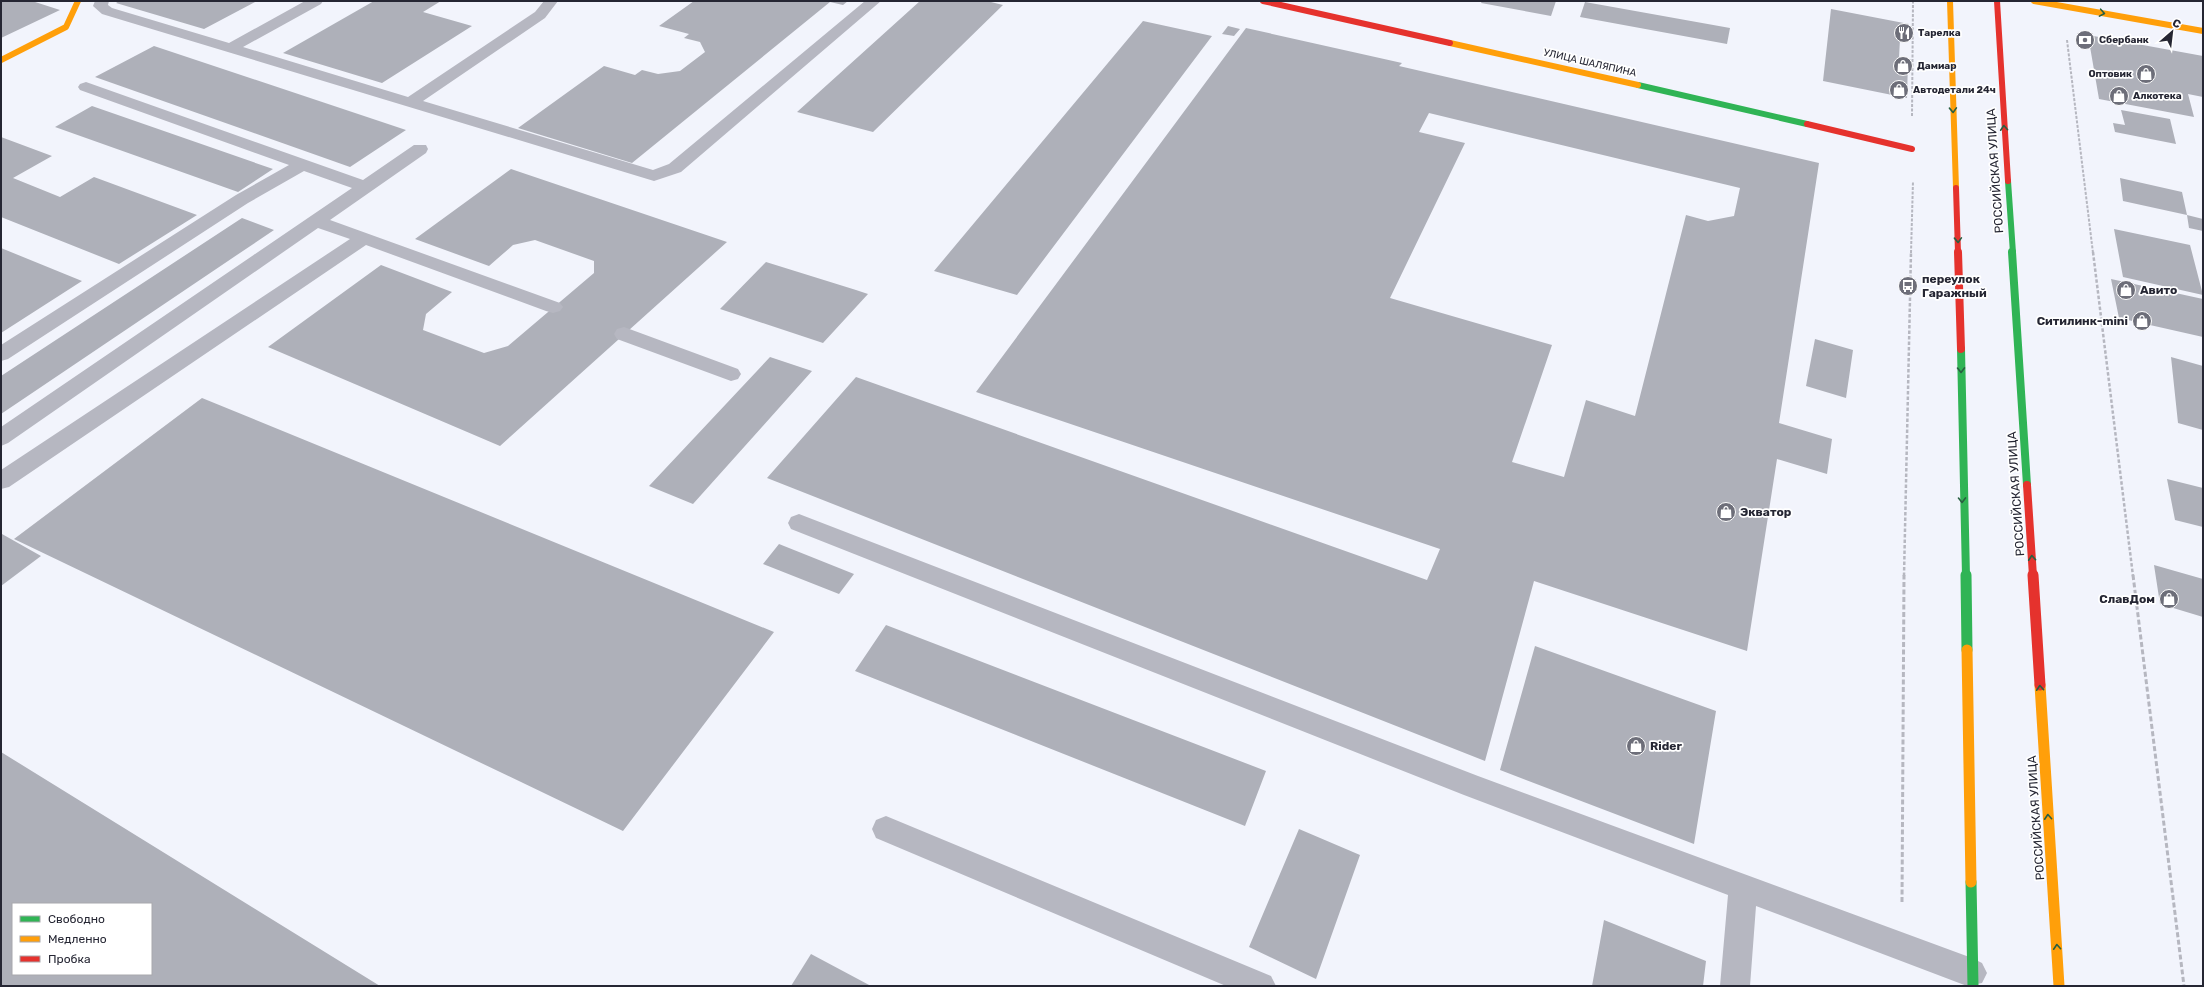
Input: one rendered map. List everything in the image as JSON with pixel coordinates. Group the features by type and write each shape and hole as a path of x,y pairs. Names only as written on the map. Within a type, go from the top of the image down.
{"main road":[{"path":"1,60 66,27 78,1"},
{"name":"УЛИЦА ШАЛЯПИНА","path":"1263,1 1779,117 1912,149"},
{"path":"1950,1 1960,302 1972,980"},
{"name":"РОССИЙСКАЯ УЛИЦА","path":"1997,1 2059,986"},
{"path":"2034,1 2203,31"}],"lane":[{"path":"102,1 100,6 107,11 643,174 660,175 675,168 874,1"},
{"path":"231,48 316,1"},
{"path":"410,102 540,15 547,2"},
{"path":"86,87 365,187"},
{"path":"1,438 420,149"},
{"path":"1,354 242,199 302,165"},
{"path":"316,221 553,308"},
{"path":"1,481 364,238"},
{"path":"624,334 732,374"},
{"path":"799,523 1473,786 1902,947 1972,980"},
{"path":"886,829 1261,986"},
{"path":"1734,986 1743,887"}],"path":[{"path":"1902,947 1905,479 1913,177 1913,1"},
{"path":"2067,36 2184,986"}],"building":[{"path":"1,1 32,1 60,10 1,38"},
{"path":"119,1 257,1 204,29 116,3"},
{"path":"374,1 441,1 423,12 472,26 382,83 283,53"},
{"path":"694,1 848,1 843,5 830,2 632,163 518,128 604,66 635,75 642,70 658,74 680,71 705,52 700,42 684,38 689,34 659,26"},
{"path":"920,1 987,1 1003,5 873,132 797,112"},
{"path":"1482,1 1556,1 1551,16 1481,3"},
{"path":"1585,2 1730,28 1727,44 1580,17"},
{"path":"1831,9 1909,24 1908,41 1900,39 1899,58 1908,60 1907,98 1823,81"},
{"path":"1143,21 1212,36 1017,295 934,271"},
{"path":"1228,26 1240,29 1234,36 1222,34"},
{"path":"1246,28 1402,63 1399,66 1819,163 1779,423 1832,439 1827,474 1777,459 1747,651 1534,581 1485,761 767,478 856,377 1427,580 1440,549 976,392","holes":["1429,113 1740,188 1734,216 1708,221 1686,215 1635,416 1586,400 1564,477 1512,462 1552,345 1390,298 1465,143 1419,132"]},
{"path":"2088,35 2203,56 2203,97 2188,94 2194,117 2099,99"},
{"path":"154,46 406,130 350,167 95,77"},
{"path":"92,106 273,169 238,192 55,127"},
{"path":"2121,110 2170,119 2176,144 2115,132 2113,123 2125,125"},
{"path":"1,137 52,156 13,178 60,197 94,177 197,215 119,264 1,217"},
{"path":"511,169 727,242 500,446 268,347 381,265 452,292 426,314 423,330 484,353 508,346 594,273 594,261 535,240 513,245 489,266 415,239"},
{"path":"2120,178 2182,192 2187,215 2123,201"},
{"path":"2187,215 2203,219 2203,231 2189,228"},
{"path":"242,218 274,230 1,414 1,376"},
{"path":"2114,229 2190,245 2203,295 2123,277"},
{"path":"1,248 82,281 1,333"},
{"path":"766,262 868,294 823,343 720,309"},
{"path":"2111,279 2203,299 2203,337 2119,318"},
{"path":"1815,339 1853,350 1846,398 1806,386"},
{"path":"770,357 812,371 693,504 649,486"},
{"path":"2171,357 2203,366 2203,430 2178,423"},
{"path":"202,398 774,632 623,831 14,539"},
{"path":"2167,479 2203,488 2203,527 2175,520"},
{"path":"2,534 41,556 1,586 1,535"},
{"path":"779,544 854,574 839,594 763,564"},
{"path":"2154,565 2203,579 2203,617 2160,604"},
{"path":"886,625 1266,771 1245,826 855,671"},
{"path":"1535,646 1716,711 1694,844 1500,770"},
{"path":"1,752 380,986 1,986"},
{"path":"1299,829 1360,855 1316,979 1249,947"},
{"path":"1604,920 1706,961 1703,986 1592,986"},
{"path":"811,954 871,986 791,986"}],"traffic: fast":[{"path":"1638,85 1807,124"},
{"path":"2008,181 2027,485"},
{"path":"1961,349 1967,650"},
{"path":"1971,882 1973,986"}],"traffic: slow":[{"path":"1,60 66,27 78,1"},
{"path":"1950,1 1956,188"},
{"path":"2034,1 2203,31"},
{"path":"1450,43 1638,85"},
{"path":"1967,650 1971,882"},
{"path":"2040,685 2059,986"}],"traffic: jam":[{"path":"1263,1 1450,43"},
{"path":"1997,1 2008,181"},
{"path":"1807,124 1912,149"},
{"path":"1956,188 1961,349"},
{"path":"2027,485 2040,685"}],"place":[{"name":"Тарелка","path":"1904,33"},
{"name":"Сбербанк","path":"2085,40"},
{"name":"Дамиар","path":"1903,66"},
{"name":"Оптовик","path":"2146,74"},
{"name":"Автодетали 24ч","path":"1899,90"},
{"name":"Алкотека","path":"2119,96"},
{"name":"переулок Гаражный","path":"1908,286"},
{"name":"Авито","path":"2126,290"},
{"name":"Ситилинк-mini","path":"2142,321"},
{"name":"Экватор","path":"1726,512"},
{"name":"СлавДом","path":"2169,599"},
{"name":"Rider","path":"1636,746"}]}
